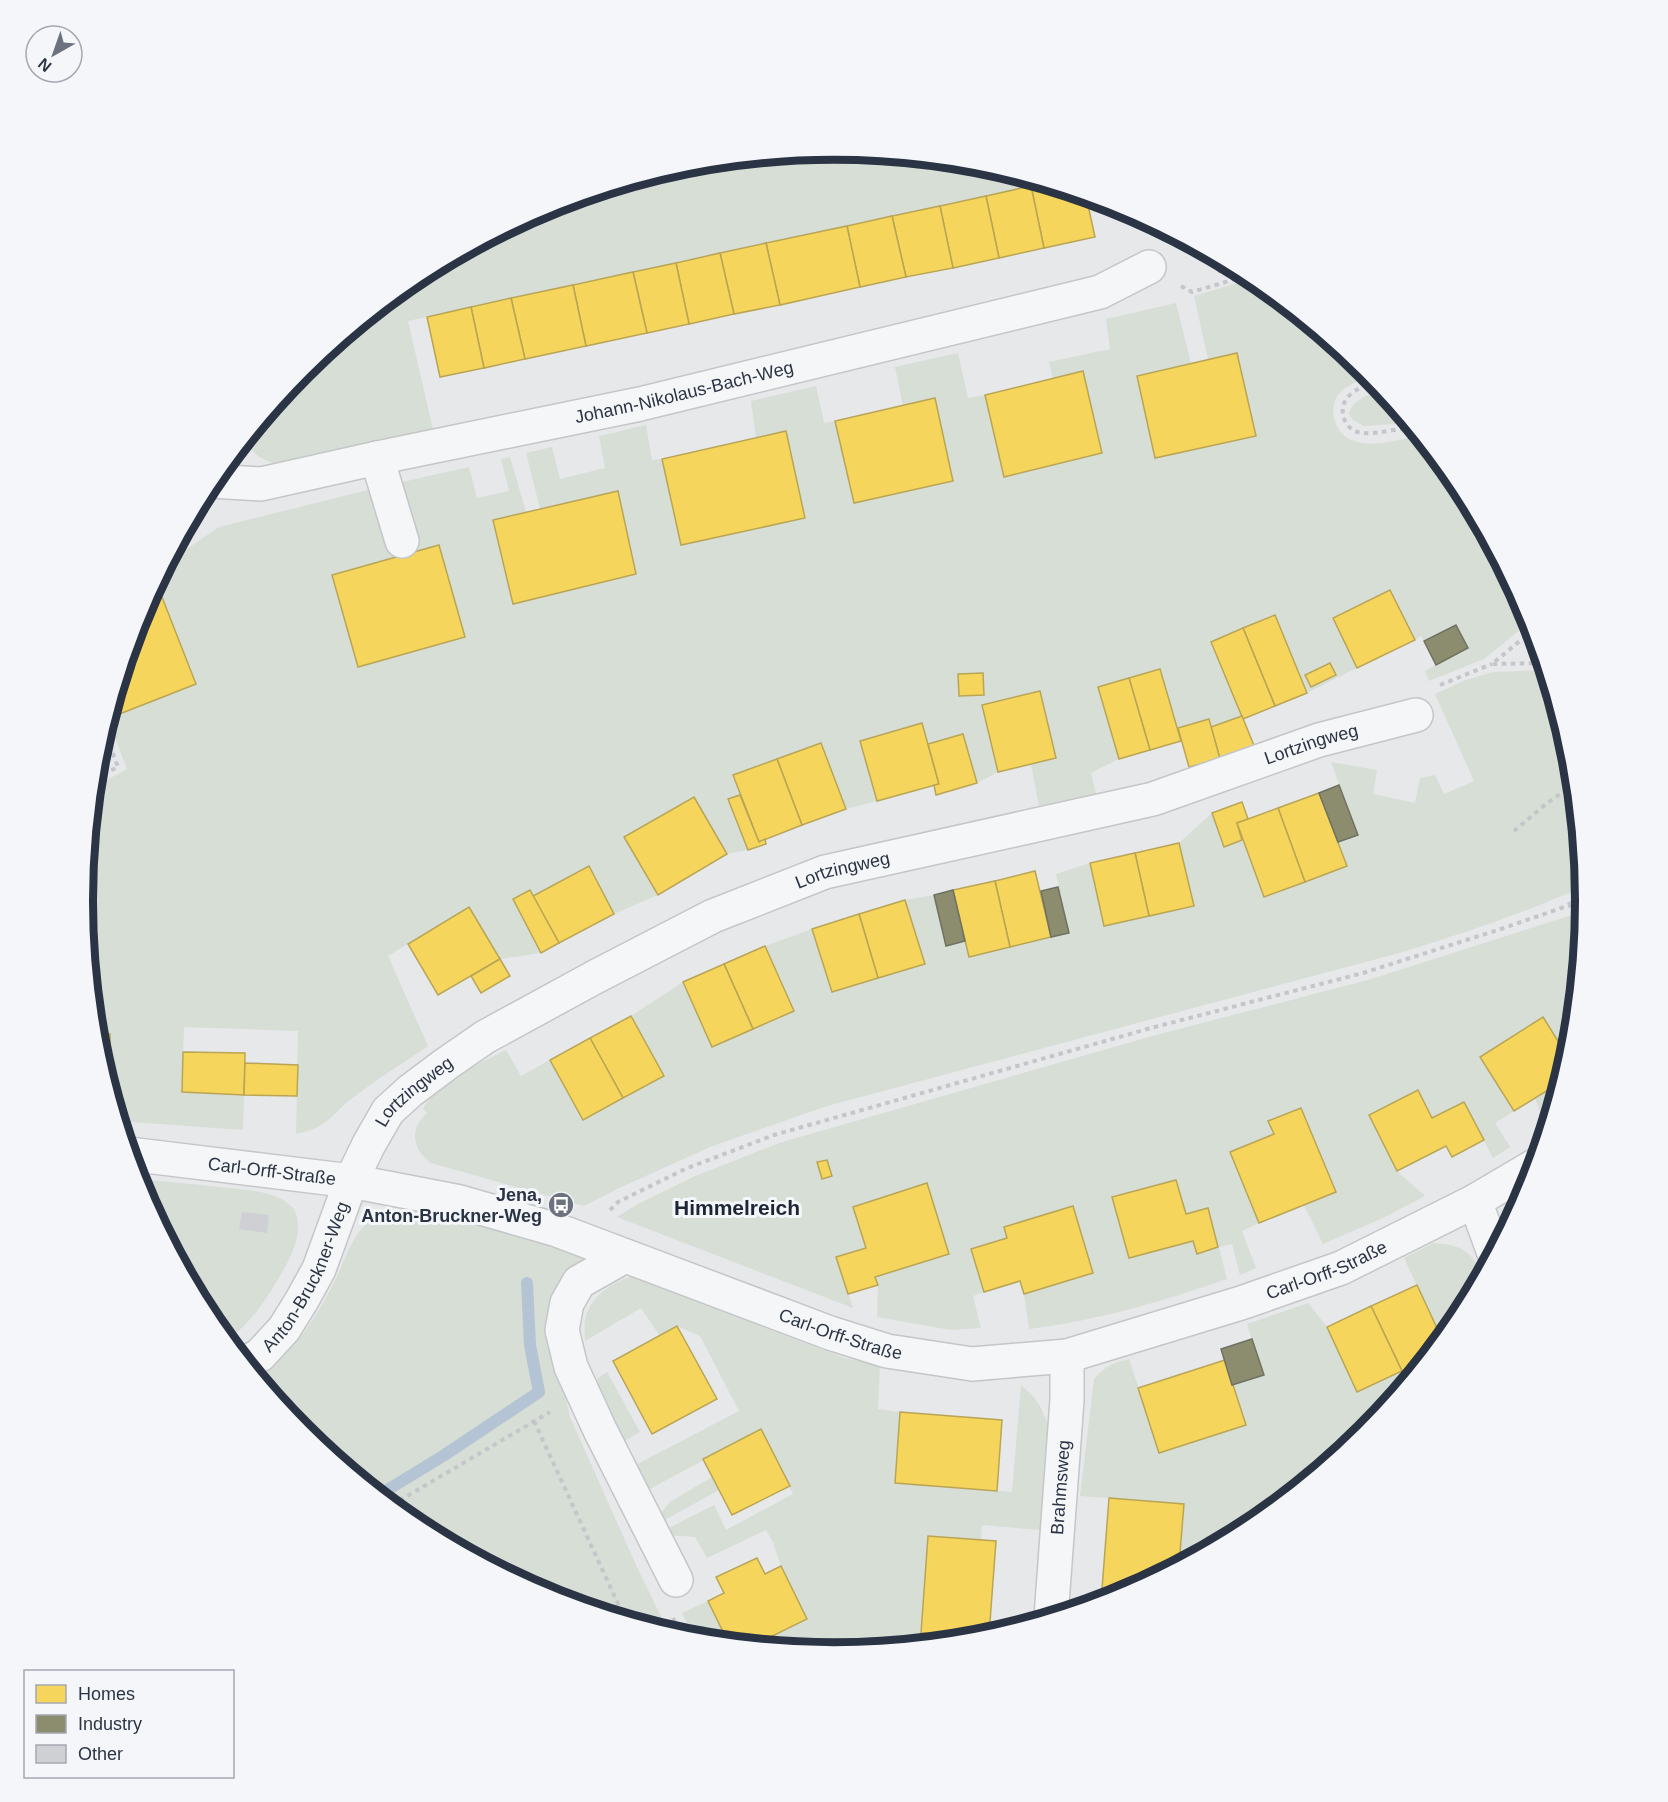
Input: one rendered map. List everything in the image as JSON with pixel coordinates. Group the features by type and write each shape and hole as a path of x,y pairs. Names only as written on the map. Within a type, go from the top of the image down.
{"street":[{"name":"Johann-Nikolaus-Bach-Weg","path":"223,482 261,484 640,404 1100,292 1149,267"},
{"path":"377,458 402,541"},
{"name":"Lortzingweg","path":"351,1180 388,1111 446,1064 485,1037 713,916 825,872 1153,799 1318,740 1416,715"},
{"name":"Carl-Orff-Straße","path":"138,1155 351,1180 460,1202 557,1230 830,1333 887,1351 972,1364 1067,1356 1240,1303 1341,1268 1475,1201 1524,1172"},
{"name":"Anton-Bruckner-Weg","path":"252,1360 260,1355 284,1329 319,1269 351,1180"},
{"path":"1475,1201 1491,1244"},
{"path":"625,1256 579,1282 567,1303 562,1330 571,1367 600,1430 676,1580"},
{"name":"Brahmsweg","path":"1052,1609 1067,1400 1067,1356"}],"path":[{"path":"1149,267 1192,292 1236,279"},
{"path":"1366,386 1348,396 1342,413 1345,422 1359,433 1404,428"},
{"path":"1416,715 1432,688 1492,664 1526,636"},
{"path":"1492,664 1536,663"},
{"path":"104,774 118,767 110,745"},
{"path":"1514,831 1567,789"},
{"path":"1567,906 1575,900"},
{"path":"579,1240 618,1202 685,1169 774,1135 1151,1028 1363,973 1575,905"},
{"path":"399,1501 553,1410"},
{"path":"534,1421 621,1611"}],"shaded area":[{"path":"834,160 931,166 1030,186 408,321 434,434 280,465 259,457 249,446 310,377 383,313 422,285 506,236 596,199 689,174 737,166"},
{"path":"1241,282 1285,313 1358,377 1361,380 1345,389 1338,395 1335,402 1333,415 1338,428 1348,438 1362,443 1370,444 1412,437 1450,489 1476,530 1499,573 1523,628 1484,659 1429,681 1425,671 1468,648 1456,625 1424,641 1421,636 1415,640 1390,590 1333,618 1357,668 1307,693 1274,616 1212,642 1242,716 1211,727 1209,719 1178,728 1160,669 1098,687 1119,759 1091,773 1096,794 1039,806 1031,764 1056,758 1040,691 982,705 998,772 977,783 963,734 928,744 922,723 860,741 877,801 846,809 821,743 734,775 740,795 728,800 748,850 727,854 693,797 624,837 658,895 614,914 588,866 533,896 530,891 513,899 541,953 500,959 469,907 388,956 428,1046 359,1093 314,1129 296,1134 298,1031 184,1027 182,1092 244,1095 243,1130 127,1122 110,1057 110,1034 105,1034 99,998 93,901 99,804 103,782 127,769 113,731 117,712 118,714 195,684 160,593 179,554 219,527 380,487 398,557 332,575 358,667 465,637 440,546 412,553 398,483 469,467 477,498 509,491 501,459 510,457 526,512 493,520 513,604 636,573 618,491 540,509 526,453 552,447 560,479 605,468 599,436 646,425 652,460 662,459 682,545 805,518 786,432 756,438 751,401 816,386 824,423 835,421 854,503 953,481 935,399 903,406 895,367 958,353 968,398 985,395 1004,476 1053,379 1049,362 1110,349 1106,319 1176,303 1191,363 1137,376 1155,458 1256,436 1237,353 1208,359 1194,296"},
{"path":"1373,393 1400,424 1364,426 1353,420 1349,413 1351,408 1362,398"},
{"path":"1538,670 1561,756 1569,804 1575,890 1562,896 1495,922 1403,952 827,1106 710,1147 584,1206 431,1163 417,1146 416,1130 427,1113 423,1109 430,1098 460,1074 506,1050 521,1076 550,1060 584,1120 664,1076 631,1016 683,982 712,1047 794,1011 765,946 812,929 832,992 925,964 905,900 934,895 946,945 965,941 969,957 1069,933 1056,874 1090,863 1104,926 1193,907 1179,843 1212,813 1224,846 1242,840 1264,897 1346,866 1338,842 1358,835 1331,762 1377,770 1373,794 1415,803 1420,778 1435,775 1444,794 1474,781 1435,694 1466,680 1493,672"},
{"path":"1574,915 1569,998 1561,1046 1543,1018 1514,1111 1495,1123 1510,1147 1493,1158 1464,1102 1432,1118 1418,1090 1369,1114 1397,1171 1425,1196 1383,1218 1323,1244 1304,1205 1336,1191 1301,1108 1269,1121 1274,1134 1230,1152 1259,1223 1242,1231 1256,1268 1240,1275 1232,1244 1219,1247 1227,1279 1178,1295 1104,1315 1029,1329 1024,1294 1092,1273 1072,1206 1004,1227 1007,1238 971,1249 984,1292 973,1296 981,1328 951,1330 877,1317 878,1285 875,1277 949,1254 927,1184 853,1207 866,1248 836,1257 853,1308 617,1217 693,1177 779,1143 1156,1035 1368,980"},
{"path":"1551,1088 1542,1118 1535,1098"},
{"path":"147,1180 263,1193 288,1203 293,1208 298,1229 289,1259 261,1306 234,1335 192,1272 169,1229"},
{"path":"406,1209 422,1211 539,1242 595,1260 556,1355 570,1417 664,1622 596,1603 550,1586 463,1543 383,1489 345,1458 310,1425 263,1373 293,1346 313,1320 359,1232 368,1222 389,1212"},
{"path":"1433,1243 1451,1245 1468,1254 1479,1267 1438,1330 1404,1258"},
{"path":"635,1275 844,1358 880,1365 878,1409 900,1412 895,1483 1012,1492 1021,1385 1040,1406 1048,1425 1040,1530 982,1525 981,1540 928,1536 922,1632 944,1634 834,1642 767,1638 807,1619 766,1530 707,1558 695,1537 668,1535 665,1530 714,1505 726,1530 793,1494 760,1430 644,1492 632,1467 739,1411 700,1336 677,1326 660,1336 641,1308 585,1341 585,1321 591,1304 603,1291"},
{"path":"1308,1303 1327,1327 1357,1392 1410,1367 1358,1425 1323,1458 1246,1517 1180,1556 1183,1504 1080,1496 1094,1379 1106,1368 1129,1359 1160,1453 1246,1424 1232,1385 1263,1374 1247,1324"},
{"path":"607,1372 640,1432 623,1442 602,1403 597,1379"},
{"path":"712,1477 719,1490 661,1522 658,1517 670,1502"},
{"path":"708,1601 724,1634 689,1628 682,1613"}],"building: Homes":[{"path":"1031,187 1088,205 1095,237 1044,248"},
{"path":"1031,187 1044,248 999,258 986,196"},
{"path":"986,196 999,258 953,268 940,206"},
{"path":"940,206 953,268 906,277 892,216"},
{"path":"892,216 906,277 860,287 847,226"},
{"path":"847,226 860,287 780,305 766,243"},
{"path":"766,243 780,305 734,314 720,253"},
{"path":"720,253 734,314 689,324 676,263"},
{"path":"676,263 689,324 647,333 633,272"},
{"path":"633,272 647,333 586,346 573,285"},
{"path":"573,285 586,346 525,359 511,298"},
{"path":"511,298 525,359 484,368 471,307"},
{"path":"471,307 484,368 440,377 427,317"},
{"path":"1237,353 1256,436 1155,458 1137,376"},
{"path":"1083,371 1102,453 1004,477 985,395"},
{"path":"935,398 953,481 854,503 835,421"},
{"path":"786,431 805,518 681,545 662,459"},
{"path":"618,491 636,574 513,604 493,520"},
{"path":"439,545 465,637 358,667 332,575"},
{"path":"1390,590 1415,640 1357,668 1333,618"},
{"path":"160,592 196,684 117,715 132,663"},
{"path":"1275,615 1307,693 1275,706 1243,628"},
{"path":"1243,628 1275,706 1243,719 1211,642"},
{"path":"1330,663 1336,675 1311,687 1305,675"},
{"path":"1160,669 1181,741 1150,750 1129,678"},
{"path":"983,673 984,695 959,696 958,674"},
{"path":"1129,678 1150,750 1119,759 1098,687"},
{"path":"1040,691 1056,758 998,772 982,705"},
{"path":"1242,716 1255,748 1220,759 1211,727"},
{"path":"1209,719 1220,759 1189,767 1178,728"},
{"path":"922,723 939,784 877,801 860,741"},
{"path":"963,734 977,783 936,795 934,785 939,784 928,744"},
{"path":"821,743 846,809 802,825 777,759"},
{"path":"777,759 802,825 759,842 733,775"},
{"path":"1319,793 1347,866 1305,882 1278,808"},
{"path":"740,795 759,842 765,839 766,844 748,850 728,799"},
{"path":"694,797 727,854 658,895 624,837"},
{"path":"1242,802 1248,819 1237,823 1242,840 1224,847 1212,813"},
{"path":"1278,808 1305,882 1264,897 1237,823"},
{"path":"1179,843 1194,906 1149,916 1135,853"},
{"path":"1135,853 1149,916 1104,926 1090,863"},
{"path":"589,866 614,914 559,943 533,896"},
{"path":"1035,871 1051,937 1010,947 995,881"},
{"path":"995,881 1010,947 969,957 953,890"},
{"path":"530,890 559,943 541,953 513,899"},
{"path":"905,900 925,964 878,978 859,914"},
{"path":"469,907 500,959 438,995 408,944"},
{"path":"859,914 878,978 832,992 812,929"},
{"path":"765,946 794,1011 753,1029 724,964"},
{"path":"500,959 510,976 481,993 471,976"},
{"path":"724,964 753,1029 712,1047 683,982"},
{"path":"631,1016 664,1076 623,1098 590,1038"},
{"path":"1543,1017 1561,1046 1551,1088 1514,1111 1480,1057"},
{"path":"105,1034 110,1034 110,1059"},
{"path":"590,1038 623,1098 583,1120 550,1060"},
{"path":"183,1052 245,1053 244,1095 182,1092"},
{"path":"245,1063 298,1065 297,1096 244,1095"},
{"path":"1418,1090 1432,1118 1464,1102 1484,1140 1452,1157 1446,1146 1397,1171 1369,1115"},
{"path":"1301,1108 1336,1192 1259,1223 1230,1152 1274,1134 1268,1121"},
{"path":"827,1160 832,1176 822,1179 817,1162"},
{"path":"1176,1180 1186,1214 1208,1208 1218,1247 1197,1254 1193,1241 1129,1258 1112,1197"},
{"path":"927,1183 949,1254 875,1277 878,1285 848,1294 836,1257 866,1248 853,1207"},
{"path":"1073,1206 1093,1273 1024,1294 1020,1281 984,1292 971,1249 1007,1238 1004,1227"},
{"path":"1417,1285 1438,1330 1410,1367 1402,1371 1371,1306"},
{"path":"1371,1306 1402,1371 1357,1392 1327,1327"},
{"path":"677,1326 717,1399 652,1434 613,1361"},
{"path":"1225,1360 1246,1425 1159,1453 1138,1388"},
{"path":"900,1412 1002,1420 997,1491 895,1483"},
{"path":"761,1429 790,1486 732,1515 703,1459"},
{"path":"1109,1498 1184,1504 1180,1556 1102,1592"},
{"path":"928,1536 996,1541 990,1625 941,1634 921,1633"},
{"path":"757,1558 765,1574 781,1566 807,1619 767,1638 724,1634 708,1601 724,1593 716,1577"}],"building: Industry":[{"path":"1456,625 1468,648 1436,665 1424,641"},
{"path":"1339,785 1358,835 1338,842 1319,793"},
{"path":"1058,887 1069,933 1051,937 1041,891"},
{"path":"953,890 965,941 946,946 934,895"},
{"path":"1252,1339 1264,1375 1232,1385 1221,1349"}],"building: Other":[{"path":"242,1212 269,1215 267,1233 239,1229"}],"waterway":[{"path":"386,1491 539,1392 530,1345 527,1283"}],"place":[{"name":"Jena, Anton-Bruckner-Weg","path":"561,1205"}],"district":[{"name":"Himmelreich","path":"737,1208"}]}
